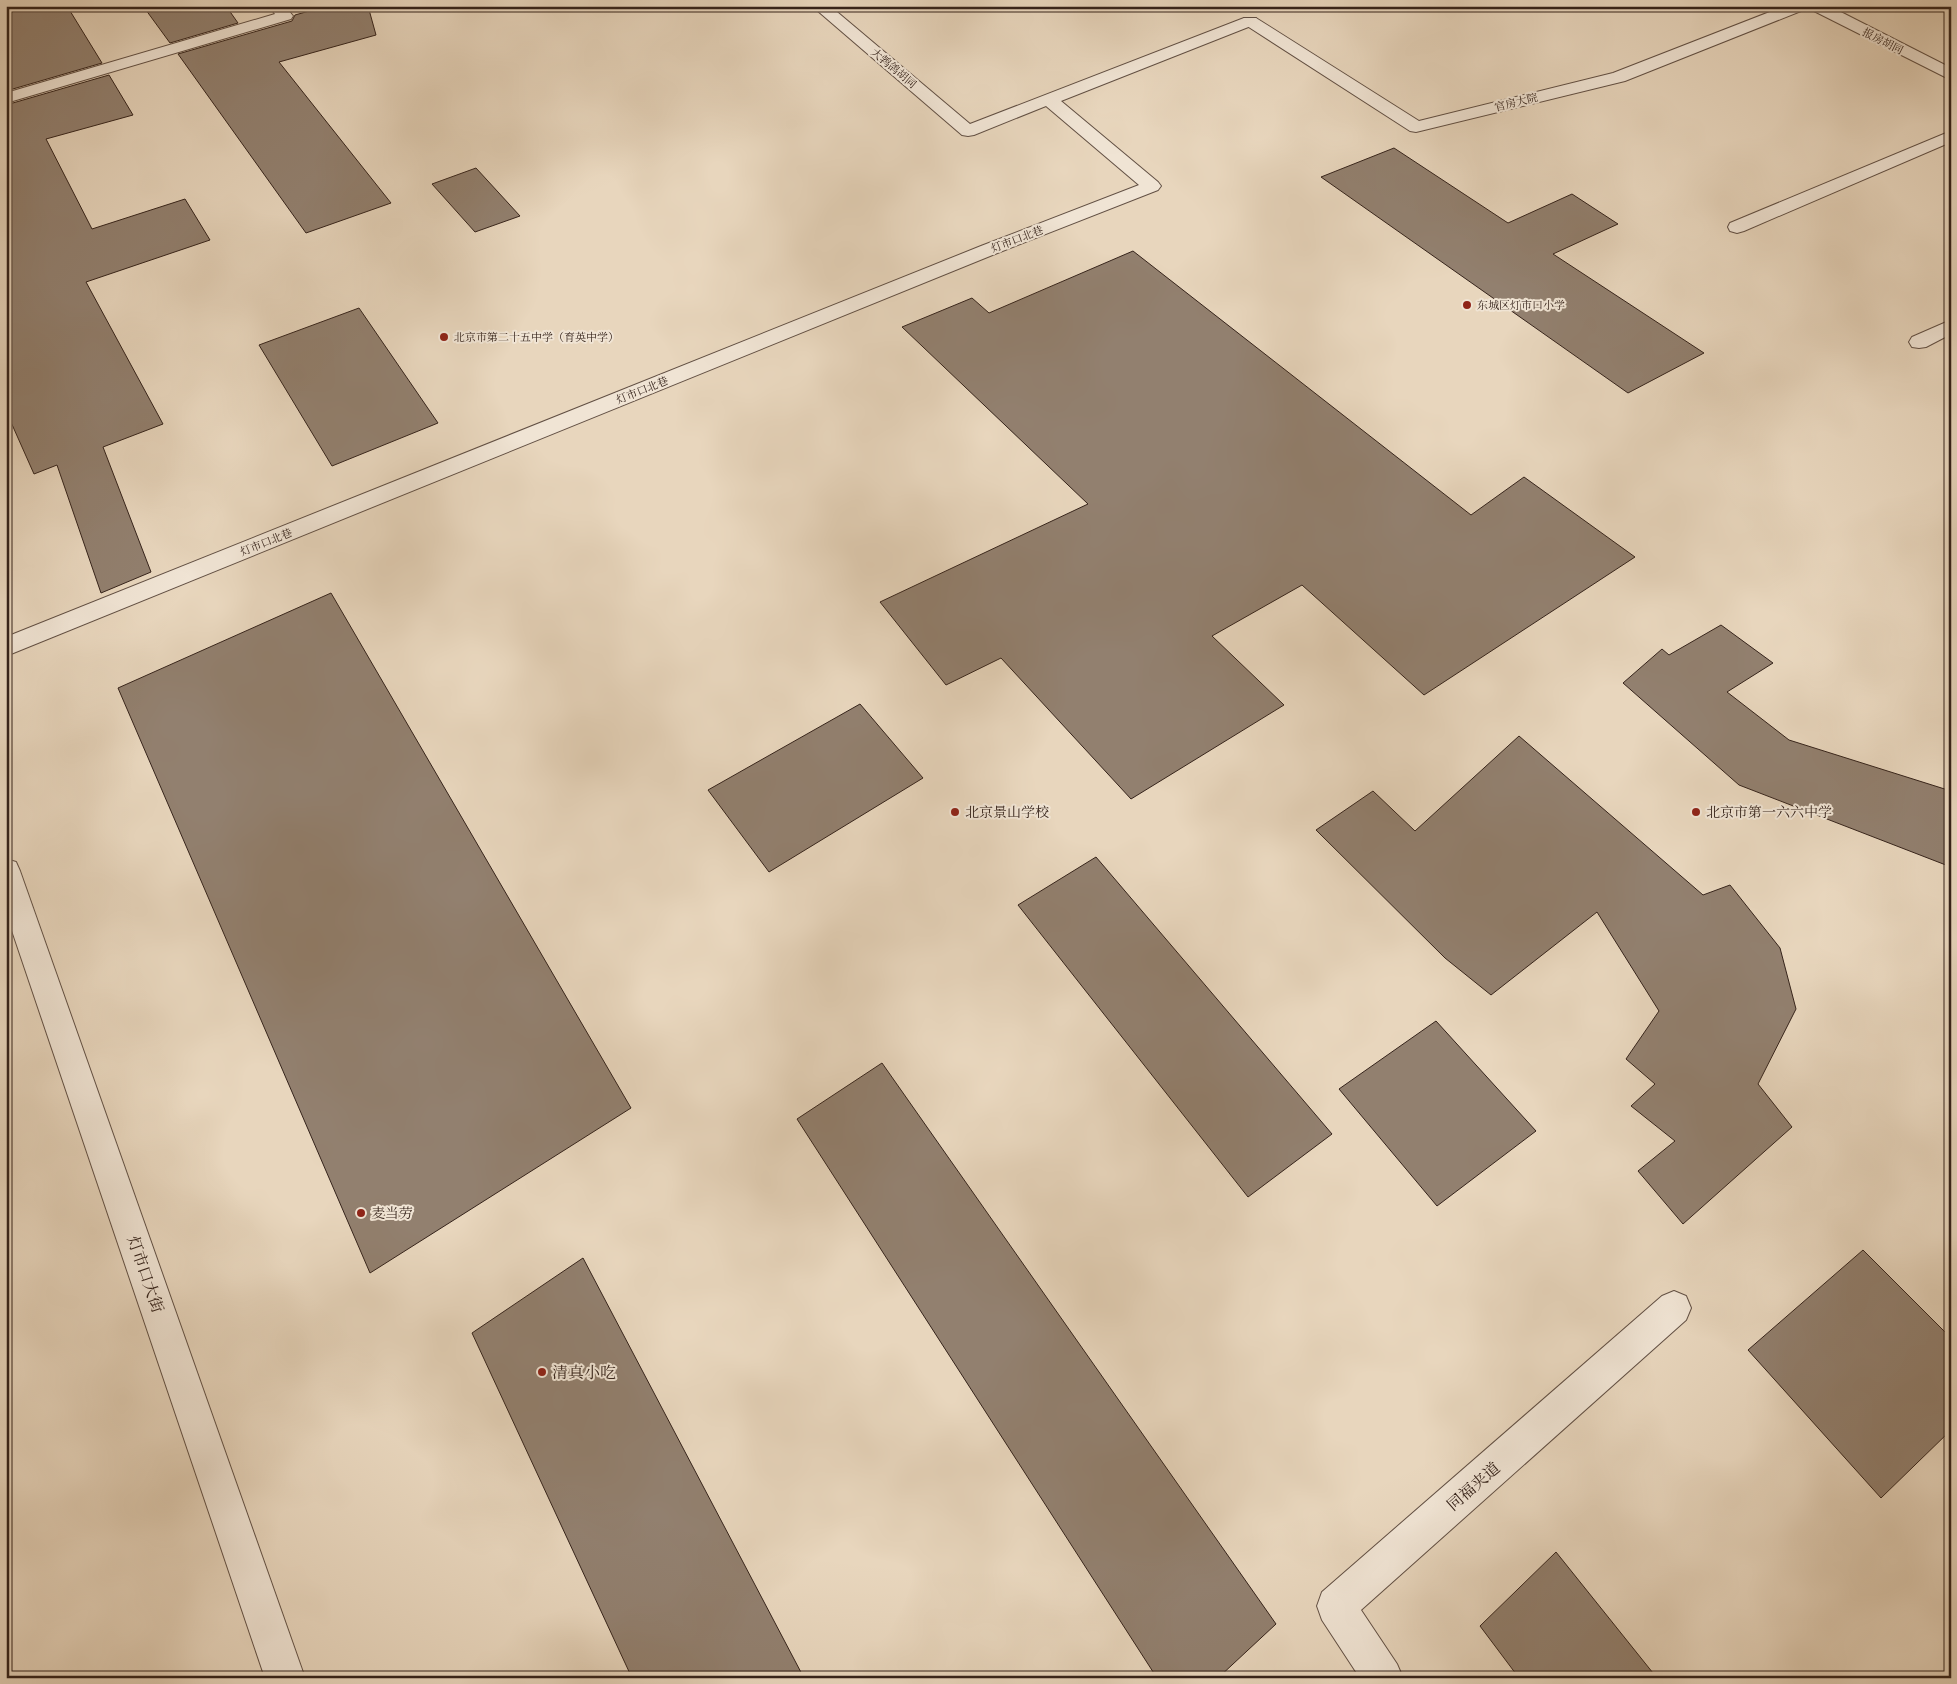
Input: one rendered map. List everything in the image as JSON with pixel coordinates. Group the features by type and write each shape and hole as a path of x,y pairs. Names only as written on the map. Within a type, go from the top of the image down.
{"street":[{"path":"6,98 285,16 277,6"},
{"name":"大鹁鸽胡同","path":"820,6 968,130 1048,99"},
{"name":"官房大院","path":"1235,11 1416,127 1619,77 1800,6"},
{"name":"报房胡同","path":"1816,6 1951,76"},
{"path":"1048,99 1250,21"},
{"name":"灯市口北巷","path":"6,647 1152,186 1048,99"},
{"path":"1737,227 1951,136"},
{"path":"1919,342 1951,326"},
{"name":"灯市口大街","path":"6,871 285,1678"},
{"name":"同福夹道","path":"1383,1678 1336,1606 1674,1308"}],"building":[{"path":"6,6 67,6 102,63 6,91"},
{"path":"143,6 226,6 238,23 170,43"},
{"path":"327,6 368,6 376,35 279,62 391,203 306,233 178,54 292,21 295,15"},
{"path":"109,75 133,115 46,139 92,229 185,199 210,240 86,282 163,424 103,447 151,572 101,593 57,465 34,474 6,411 6,105"},
{"path":"1394,148 1508,223 1572,194 1618,224 1553,254 1704,353 1628,393 1321,177"},
{"path":"476,168 520,216 475,232 432,184"},
{"path":"1133,251 1471,515 1524,477 1635,557 1424,695 1302,585 1212,636 1284,705 1131,799 1001,658 946,685 880,602 1088,504 902,327 972,298 989,313"},
{"path":"359,308 438,423 332,466 259,345"},
{"path":"331,593 631,1108 370,1273 118,688"},
{"path":"1721,625 1773,663 1727,692 1789,740 1951,791 1951,867 1739,785 1623,683 1662,649 1669,655"},
{"path":"860,704 923,778 769,872 708,790"},
{"path":"1519,736 1703,895 1730,885 1780,948 1796,1009 1758,1084 1792,1127 1683,1224 1638,1171 1675,1141 1631,1106 1655,1084 1626,1059 1659,1011 1597,912 1491,995 1445,958 1316,830 1373,791 1415,831"},
{"path":"1096,857 1332,1134 1248,1197 1018,905"},
{"path":"1436,1021 1536,1131 1437,1206 1339,1089"},
{"path":"882,1063 1276,1624 1218,1678 1157,1678 797,1119"},
{"path":"1863,1250 1951,1338 1951,1430 1881,1498 1748,1350"},
{"path":"583,1258 804,1678 632,1678 472,1333"},
{"path":"1556,1552 1657,1678 1519,1678 1480,1626"}],"place":[{"name":"东城区灯市口小学","path":"1467,305"},
{"name":"北京市第二十五中学（育英中学）","path":"444,337"},
{"name":"北京景山学校","path":"955,812"},
{"name":"北京市第一六六中学","path":"1696,812"},
{"name":"麦当劳","path":"361,1213"},
{"name":"清真小吃","path":"542,1372"}]}
